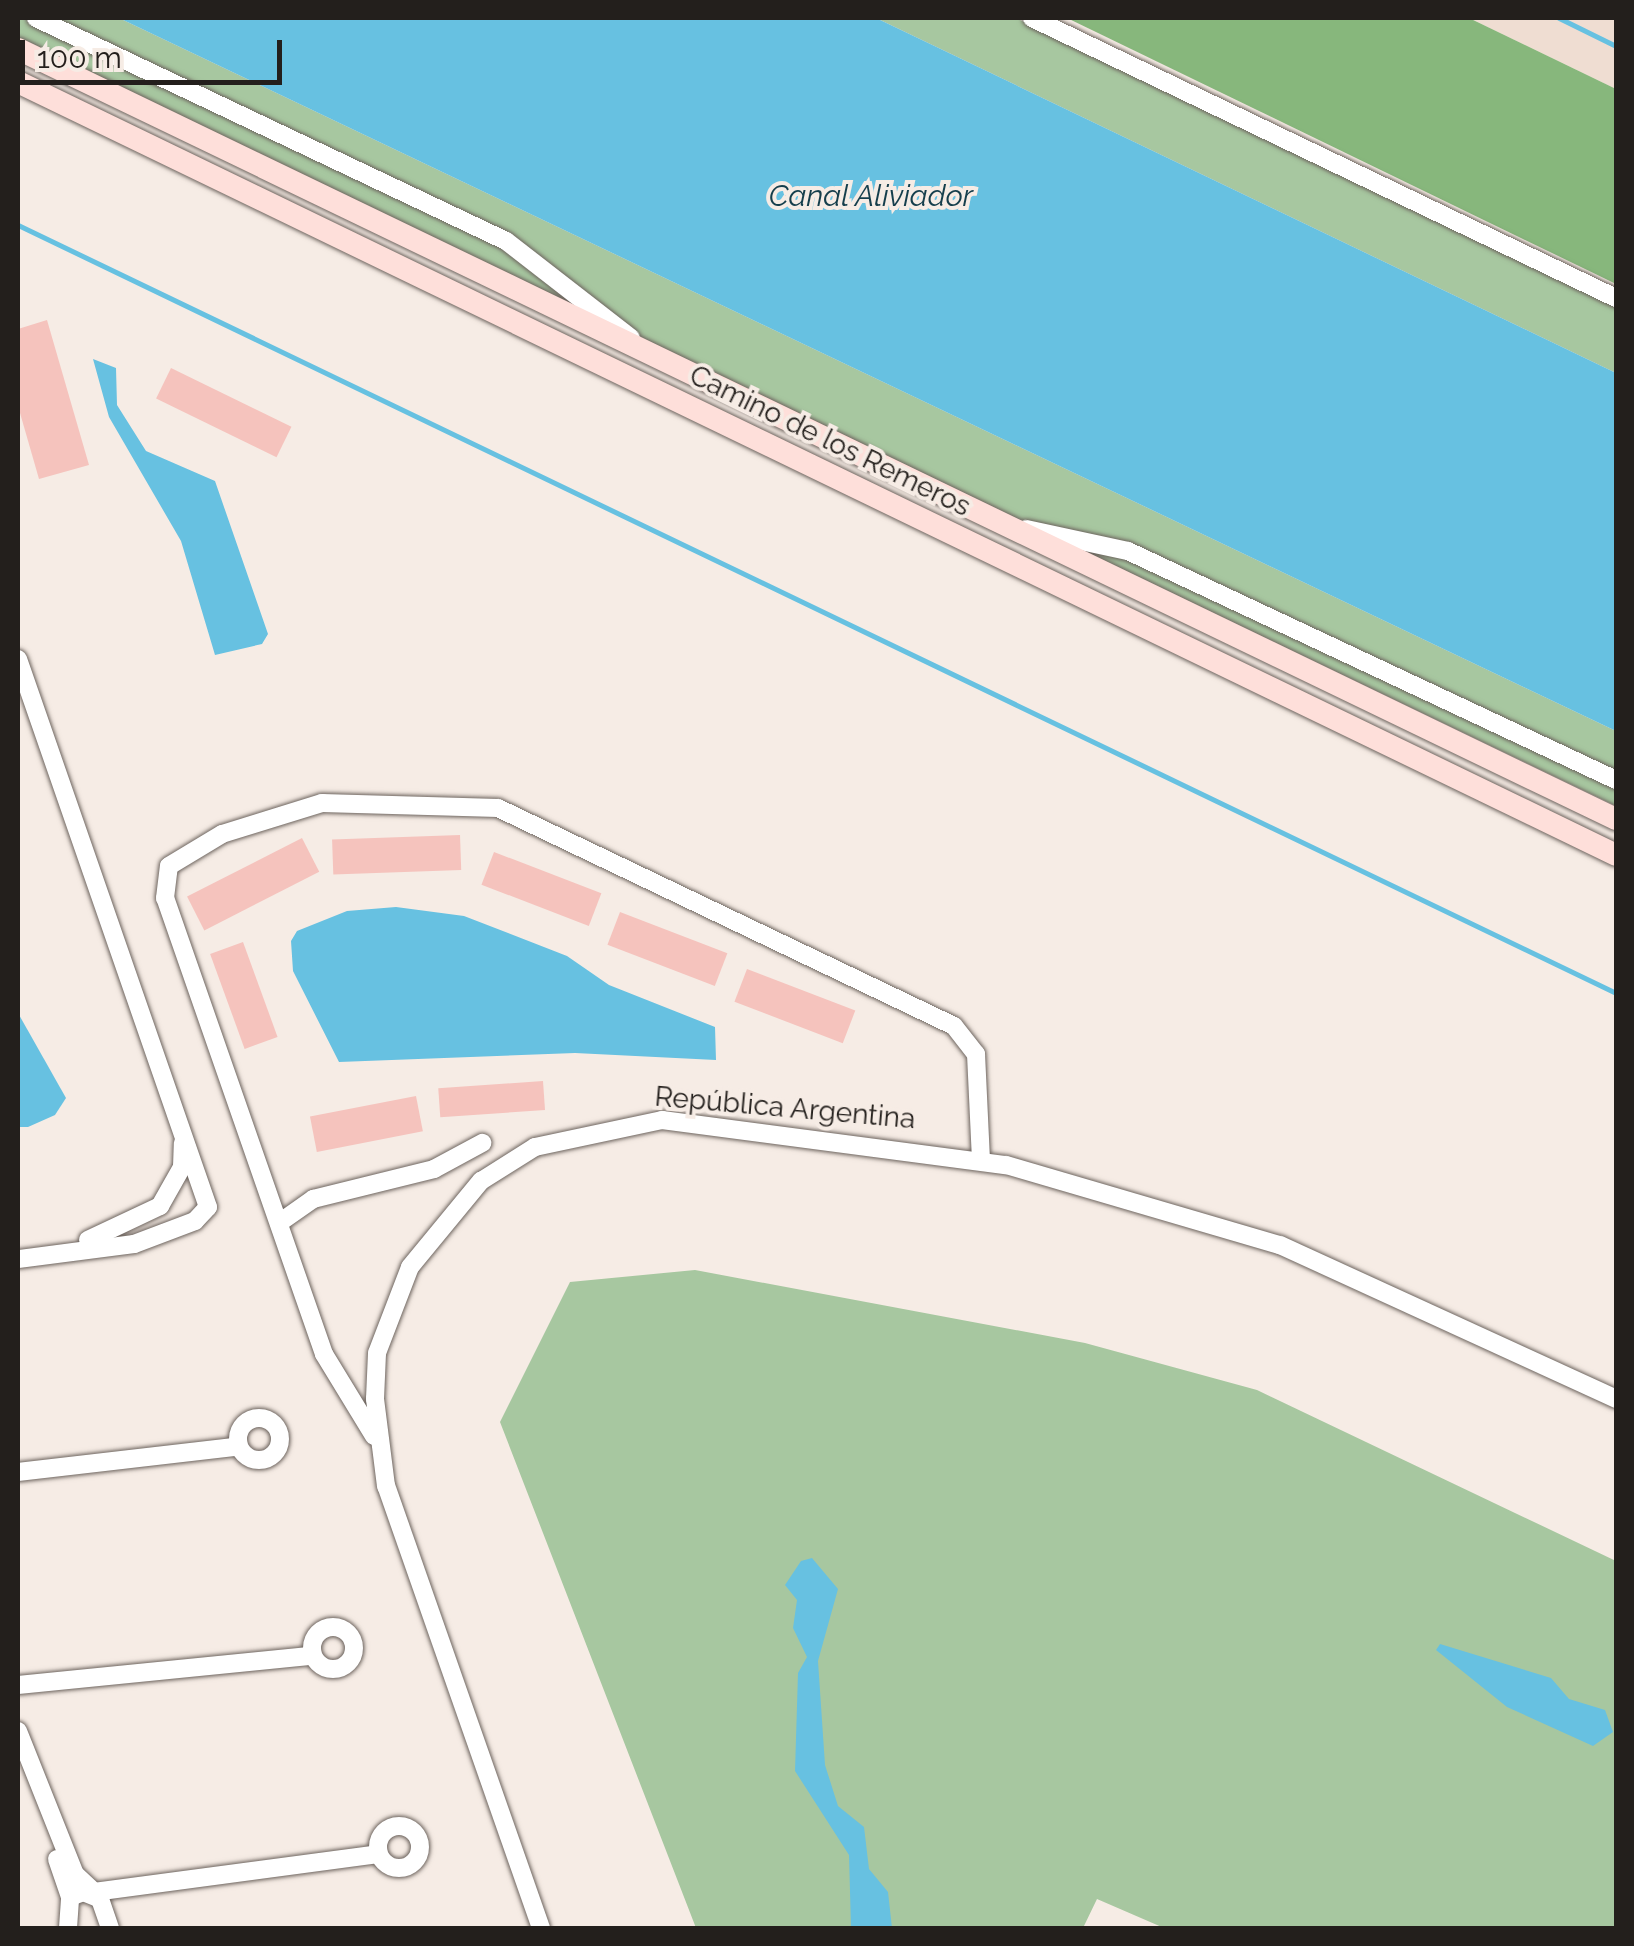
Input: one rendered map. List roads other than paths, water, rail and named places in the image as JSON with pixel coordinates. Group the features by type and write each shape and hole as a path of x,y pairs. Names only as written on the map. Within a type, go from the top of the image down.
{"main road":[{"name":"Camino de los Remeros","path":"18,49 1616,818"},
{"name":"Camino de los Remeros","path":"18,82 1616,854"}],"street":[{"path":"36,18 506,242 651,354"},
{"path":"1032,18 1616,298"},
{"path":"1009,526 1128,551 1616,780"},
{"path":"18,659 206,1194 204,1215 134,1244 18,1259"},
{"path":"378,1442 324,1354 162,879 177,859 222,834 322,803 498,808 954,1026 976,1054 981,1160"},
{"name":"República Argentina","path":"541,1928 400,1528 378,1442 377,1353 410,1267 480,1181 535,1147 662,1120 981,1160 1280,1245 1616,1400"},
{"path":"18,1247 103,1238 146,1216 182,1166 182,1128"},
{"path":"279,1223 313,1200 434,1168 482,1143"},
{"path":"18,1472 234,1447"},
{"path":"18,1685 307,1656"},
{"path":"18,1730 75,1874 94,1892 110,1923 141,1886"},
{"path":"18,1761 70,1897 68,1928"},
{"path":"70,1897 373,1855"}],"water":[{"name":"Canal Aliviador","path":"119,18 876,18 1616,373 1616,731"},
{"path":"93,359 116,368 117,405 146,451 215,481 268,634 262,644 215,655 181,541 109,417"},
{"path":"396,907 464,916 567,956 609,985 715,1027 716,1060 575,1053 339,1062 293,971 291,941 297,931 347,911"},
{"path":"18,1013 66,1098 55,1115 28,1127 18,1127"},
{"path":"812,1558 838,1589 818,1661 825,1765 838,1806 864,1827 869,1869 888,1892 892,1928 851,1928 849,1855 795,1771 798,1673 807,1657 793,1628 797,1600 785,1585 801,1561"},
{"path":"1440,1644 1551,1678 1569,1699 1605,1710 1613,1732 1593,1746 1507,1707 1436,1650"}],"waterway":[{"path":"1559,18 1616,46"},
{"path":"18,225 1616,993"}]}
